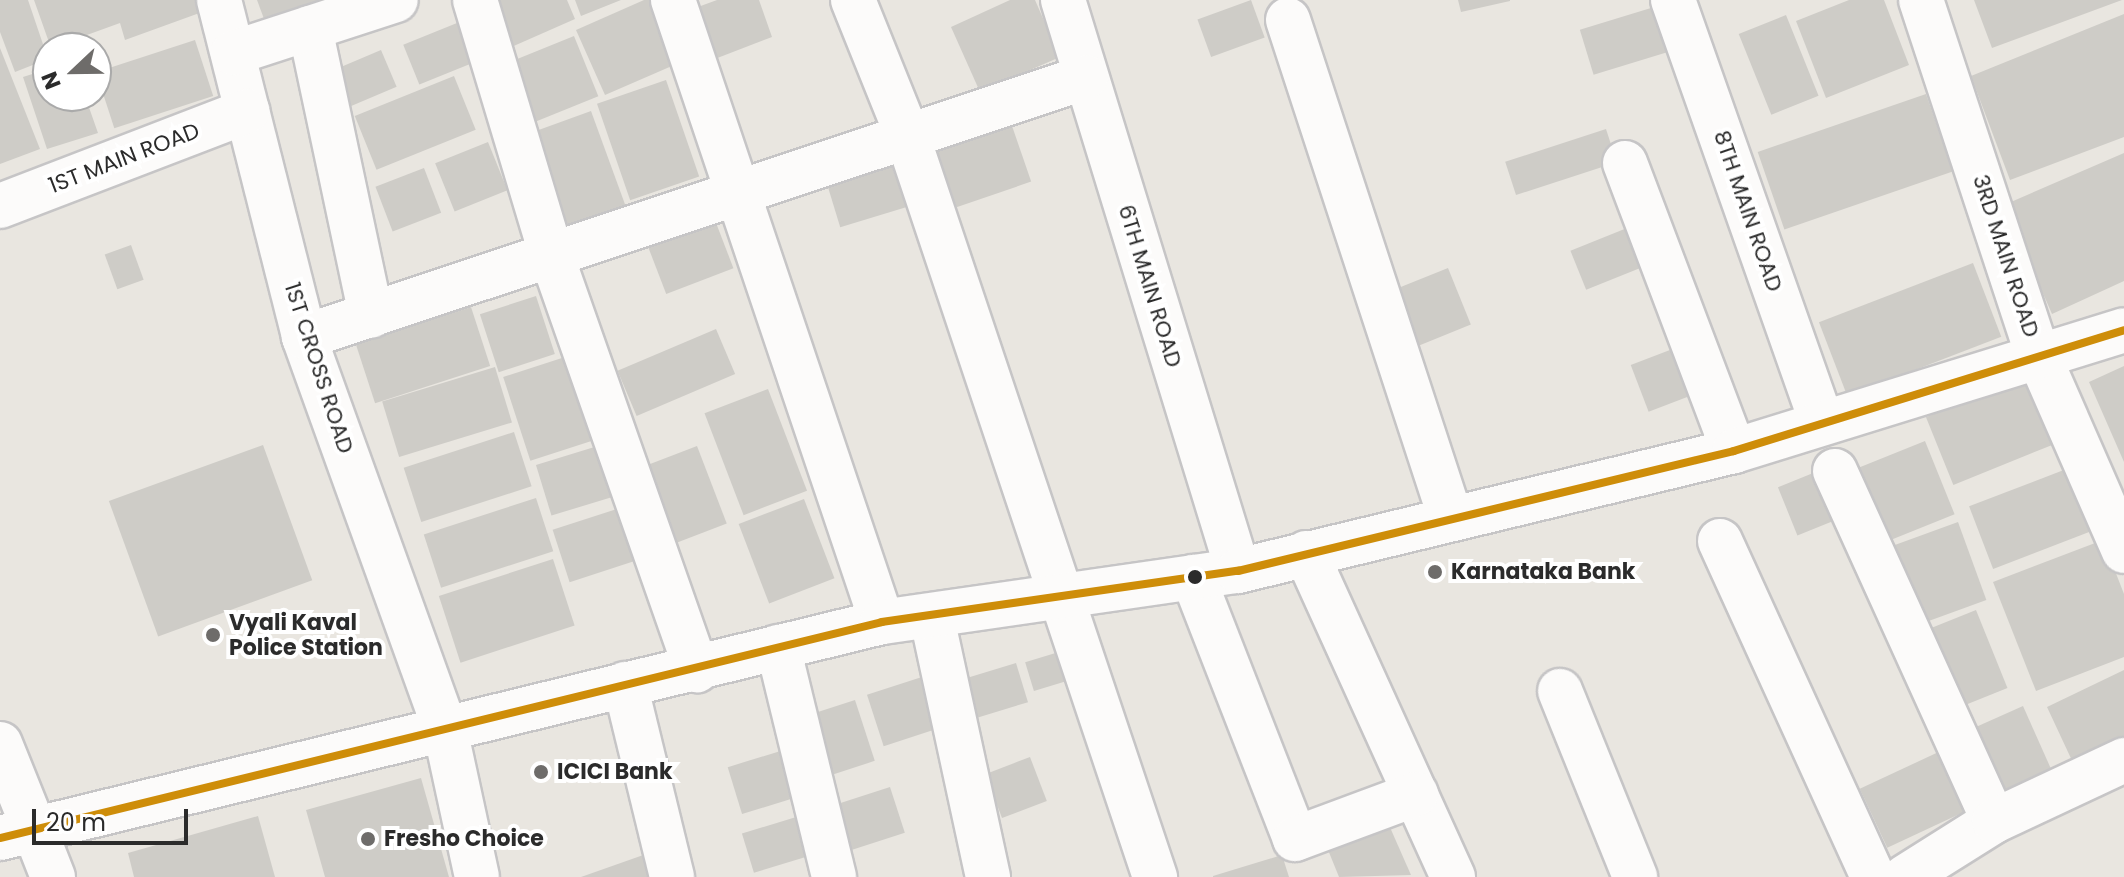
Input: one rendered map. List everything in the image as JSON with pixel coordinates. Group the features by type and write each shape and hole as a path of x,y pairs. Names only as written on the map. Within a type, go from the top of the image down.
{"street":[{"name":"1ST CROSS ROAD","path":"219,0 304,337 445,729 477,877"},
{"path":"233,53 396,0"},
{"path":"475,0 552,257 697,670"},
{"path":"673,0 742,195 882,622"},
{"path":"853,0 906,132 1155,877"},
{"name":"6TH MAIN ROAD","path":"1063,0 1238,571"},
{"name":"8TH MAIN ROAD","path":"1673,0 1822,422"},
{"name":"3RD MAIN ROAD","path":"1921,0 2037,352 2124,551"},
{"path":"1288,20 1450,516"},
{"path":"310,28 371,316"},
{"path":"304,337 742,195 906,132 1086,77"},
{"name":"1ST MAIN ROAD","path":"0,206 247,111"},
{"path":"1625,163 1734,451"},
{"path":"16,832 171,799 882,622 932,618 1061,594 1238,571 1450,516 1734,451 2037,352 2124,330"},
{"path":"1835,471 1994,821"},
{"path":"1720,541 1873,877"},
{"path":"1306,553 1453,877"},
{"path":"1193,577 1295,839 1416,794"},
{"path":"932,618 988,877"},
{"path":"778,647 834,877"},
{"path":"625,684 672,877"},
{"path":"1560,691 1626,874"},
{"path":"0,744 16,832 53,877"},
{"path":"1905,877 1994,821 2124,760"}],"building":[{"path":"0,0 28,0 39,32 32,32 32,65 15,72 0,32"},
{"path":"34,0 201,0 205,11 125,40 120,23 95,32 45,32"},
{"path":"257,0 344,0 267,27"},
{"path":"485,0 567,0 575,19 507,49"},
{"path":"575,0 621,0 581,16"},
{"path":"644,0 662,0 688,59 605,95 576,30"},
{"path":"717,0 759,0 772,37 707,62 687,11"},
{"path":"1010,0 1035,0 1060,57 980,92 951,27"},
{"path":"1251,0 1265,38 1211,57 1197,19"},
{"path":"1458,0 1510,0 1510,1 1461,12"},
{"path":"1849,0 1884,0 1909,65 1826,98 1796,21"},
{"path":"1974,0 2122,0 1992,48"},
{"path":"1664,4 1678,49 1594,75 1580,30"},
{"path":"2124,14 2124,137 2010,180 1971,76"},
{"path":"1786,15 1819,96 1771,115 1739,34"},
{"path":"457,23 473,63 419,85 403,45"},
{"path":"574,36 598,96 530,124 505,64"},
{"path":"195,40 213,96 114,128 109,112 112,112 112,67"},
{"path":"0,48 40,149 0,164"},
{"path":"381,50 397,87 351,106 335,70"},
{"path":"32,74 32,104 23,77"},
{"path":"454,76 476,130 377,170 355,116"},
{"path":"666,80 699,176 630,200 597,104"},
{"path":"1926,94 1953,172 1784,229 1758,152"},
{"path":"591,111 626,207 564,229 529,134"},
{"path":"35,112 91,112 98,133 47,149"},
{"path":"1011,123 1031,182 956,207 936,149"},
{"path":"1606,129 1617,162 1516,195 1505,162"},
{"path":"488,142 507,190 455,212 435,163"},
{"path":"2124,153 2124,281 2052,314 2004,205"},
{"path":"896,160 910,206 840,227 826,181"},
{"path":"424,168 441,213 393,231 375,187"},
{"path":"713,215 733,268 666,294 646,241"},
{"path":"1627,228 1643,267 1586,290 1570,251"},
{"path":"131,245 144,280 117,289 105,255"},
{"path":"1973,263 2001,337 1847,396 1819,322"},
{"path":"1448,268 1471,325 1418,346 1395,289"},
{"path":"536,296 555,354 499,372 480,314"},
{"path":"471,307 490,366 375,403 356,344"},
{"path":"716,329 735,374 637,416 618,371"},
{"path":"1683,345 1701,392 1649,412 1631,365"},
{"path":"565,357 592,441 530,461 503,377"},
{"path":"2124,366 2124,462 2089,382"},
{"path":"495,367 512,422 399,457 382,401"},
{"path":"2028,376 2055,444 1953,485 1926,417"},
{"path":"768,389 807,491 744,515 705,413"},
{"path":"514,432 532,486 421,522 404,468"},
{"path":"1925,441 1955,514 1889,541 1859,468"},
{"path":"263,445 312,580 158,636 109,501"},
{"path":"601,445 616,496 551,516 536,465"},
{"path":"697,446 727,523 671,545 641,468"},
{"path":"1828,467 1847,515 1797,535 1778,487"},
{"path":"2069,468 2093,531 1993,569 1969,506"},
{"path":"536,498 553,551 441,588 424,534"},
{"path":"804,499 834,578 769,603 739,524"},
{"path":"623,507 640,559 570,582 553,530"},
{"path":"1958,522 1986,600 1915,626 1887,548"},
{"path":"2103,540 2124,594 2124,657 2036,691 1993,582"},
{"path":"553,559 575,626 461,663 439,596"},
{"path":"1976,610 2007,688 1956,708 1925,631"},
{"path":"1072,648 1081,677 1034,691 1025,662"},
{"path":"1016,663 1028,702 976,718 964,679"},
{"path":"2124,670 2124,744 2075,767 2047,707"},
{"path":"925,676 942,727 884,746 867,695"},
{"path":"855,700 875,761 825,777 806,716"},
{"path":"2023,706 2060,790 2001,816 1964,732"},
{"path":"787,749 801,796 742,814 728,767"},
{"path":"1945,749 1972,808 1887,848 1860,789"},
{"path":"1030,757 1047,801 1002,818 985,774"},
{"path":"421,778 449,877 325,877 306,810"},
{"path":"890,787 905,833 843,853 828,807"},
{"path":"806,814 818,853 754,873 742,834"},
{"path":"258,816 275,877 134,877 128,853"},
{"path":"1385,816 1411,875 1339,877 1324,840"},
{"path":"649,853 657,877 581,877"},
{"path":"1282,855 1289,877 1213,877 1213,876"}],"transit line":[{"path":"0,838 882,622 1238,571 1734,451 2124,330"}],"place":[{"name":"Karnataka Bank","path":"1435,572"},
{"name":"Vyali Kaval Police Station","path":"213,635"},
{"name":"ICICI Bank","path":"541,772"},
{"name":"Fresho Choice","path":"368,839"}]}
